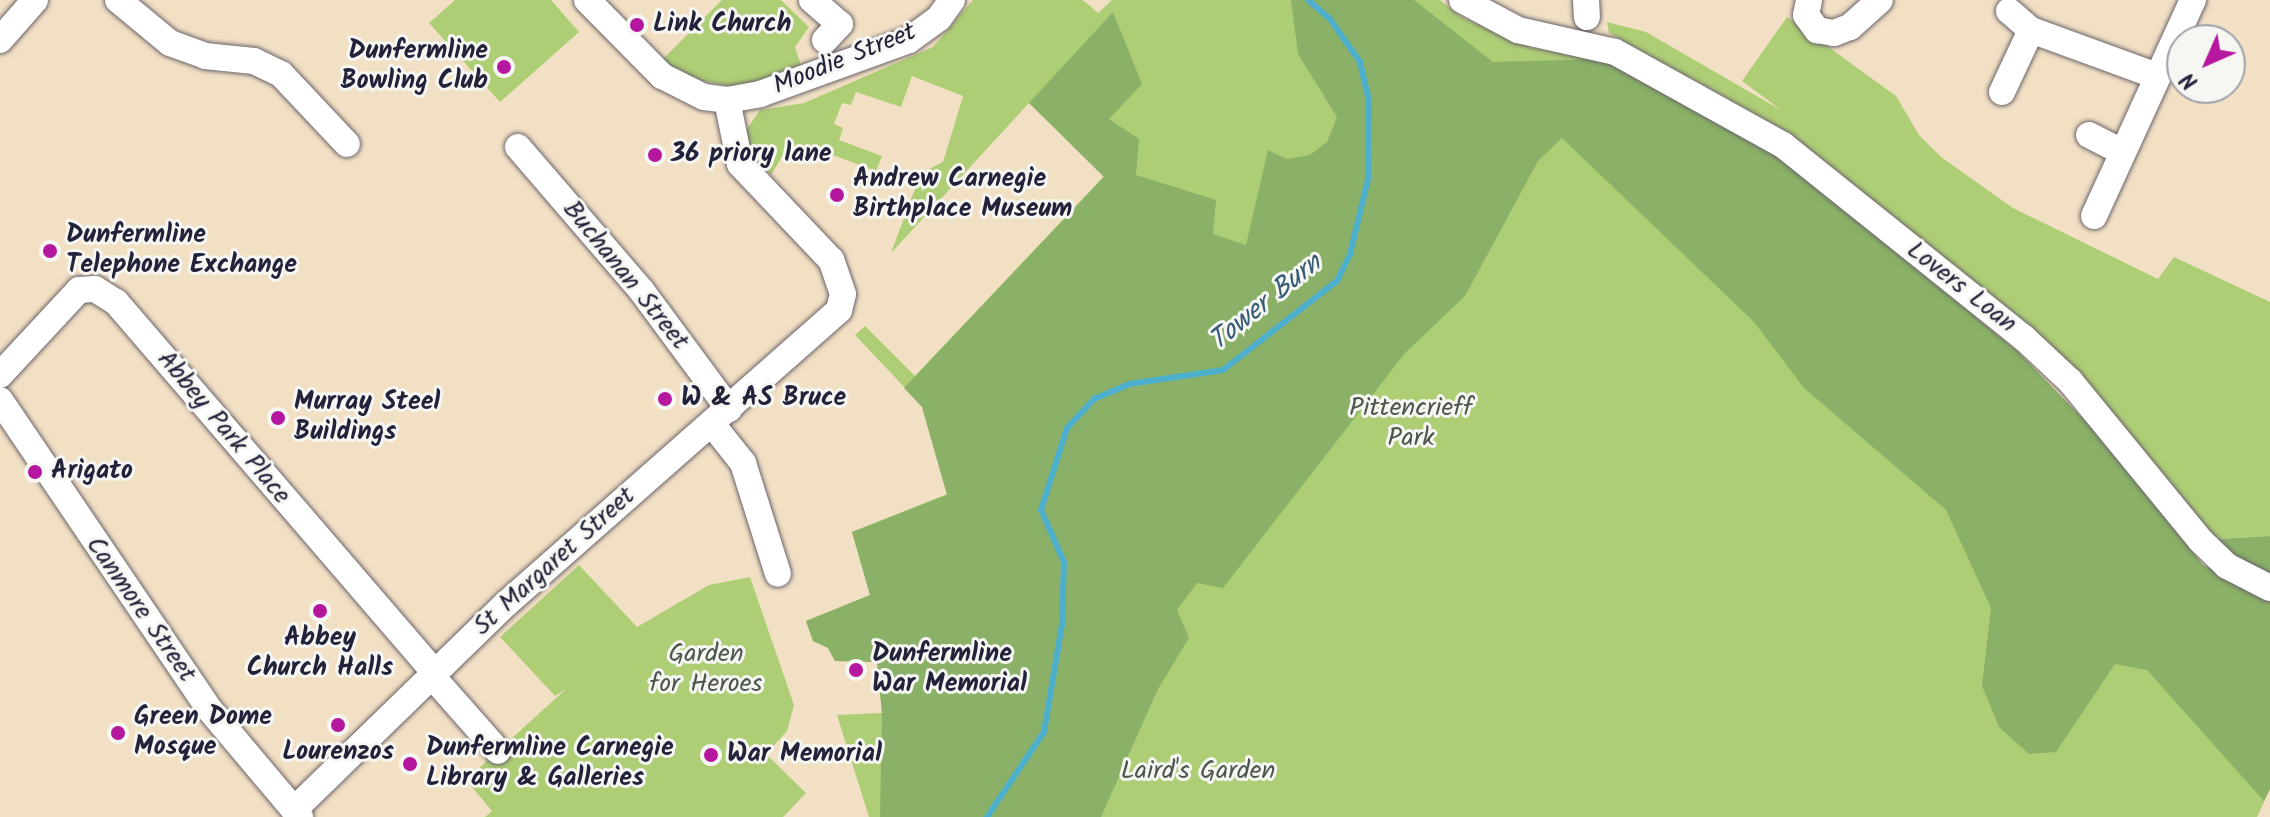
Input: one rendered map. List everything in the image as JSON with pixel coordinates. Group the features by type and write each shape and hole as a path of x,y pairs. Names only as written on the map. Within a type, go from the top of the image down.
{"street":[{"path":"0,40 35,0"},
{"path":"118,0 170,43 205,56 254,61 281,74 347,144"},
{"path":"587,0 662,76 704,97 727,100"},
{"path":"812,0 840,24 825,40"},
{"name":"Moodie Street","path":"727,100 760,94 909,40 939,18 952,0"},
{"name":"Lovers Loan","path":"1462,0 1518,30 1601,48 1783,145 2024,338 2101,417 2200,540 2227,566 2270,588"},
{"path":"1809,0 1806,15 1817,30 1834,33 1850,27 1880,0"},
{"path":"2094,216 2121,151 2193,0"},
{"path":"2009,11 2031,30 2157,76"},
{"path":"2002,92 2031,30"},
{"name":"St Margaret Street","path":"298,812 433,673 839,310 839,277 831,260 740,164 727,100"},
{"path":"2089,135 2121,151"},
{"name":"Buchanan Street","path":"518,147 641,290 721,416 743,463 769,568"},
{"name":"Abbey Park Place","path":"0,375 79,290 95,289 116,302 498,751"},
{"name":"Canmore Street","path":"0,400 210,710 298,812"}],"green space":[{"name":"Dunfermline Bowling Club","path":"455,0 551,0 579,32 500,102 429,23"},
{"path":"722,0 781,0 809,27 795,47 801,66 782,76 734,87 693,79 662,60"},
{"name":"Pittencrieff Park","path":"973,0 1083,0 1098,13 1112,0 1440,0 1461,17 1532,48 1601,59 1774,152 2017,351 2088,424 2203,565 2270,599 2270,789 2257,817 869,817 837,715 882,713 877,662 835,661 828,648 813,641 806,621 870,595 852,532 947,494 922,406 855,335 865,326 915,376 1104,176 1029,103 891,253 921,173 943,162 963,96 912,76 901,107 856,92 851,105 842,103 834,124 843,128 839,140 882,156 876,171 811,147 806,157 786,150 771,175 748,145 747,129 760,110 804,103 933,47"},
{"path":"1291,0 1414,0 1493,62 1601,59 1774,152 2017,351 2088,424 2203,565 2270,599 2270,789 2264,801 2147,670 2115,664 2056,752 2029,754 1999,727 1982,686 1991,608 1946,510 1804,388 1754,322 1562,138 1538,161 1465,296 1405,353 1223,588 1197,583 1177,610 1189,638 1158,689 1101,817 880,817 882,713 877,662 835,661 828,648 813,641 806,621 870,595 852,532 947,495 922,407 904,388 1104,177 1029,103 1113,12 1142,84 1109,119 1139,139 1136,175 1216,200 1213,234 1246,245 1268,150 1287,159 1310,155 1327,142 1337,117 1298,54"},
{"path":"1787,17 1896,96 1919,135 1941,157 2013,208 2158,279 2174,257 2270,302 2270,536 2210,539 2102,400 2029,330 1788,132 1609,33 1607,22 1646,32 1781,110 1742,81"},
{"path":"2270,536 2270,588 2200,540"},
{"name":"Garden for Heroes","path":"579,565 637,627 709,585 750,577 794,705 787,731 766,754 806,793 783,817 485,817 492,811 466,780 566,689 555,696 500,637"}],"waterway":[{"name":"Tower Burn","path":"987,817 1044,732 1062,625 1064,562 1041,510 1067,428 1094,399 1129,384 1223,370 1337,281 1350,254 1368,179 1369,101 1360,62 1330,19 1308,0"}],"place":[{"name":"Link Church","path":"637,25"},
{"name":"Dunfermline Bowling Club","path":"504,67"},
{"name":"36 priory lane","path":"655,155"},
{"name":"Andrew Carnegie Birthplace Museum","path":"837,195"},
{"name":"Dunfermline Telephone Exchange","path":"50,251"},
{"name":"W & AS Bruce","path":"665,399"},
{"name":"Murray Steel Buildings","path":"278,418"},
{"name":"Arigato","path":"35,472"},
{"name":"Abbey Church Halls","path":"320,611"},
{"name":"Dunfermline War Memorial","path":"856,670"},
{"name":"Lourenzos","path":"338,725"},
{"name":"Green Dome Mosque","path":"118,733"},
{"name":"War Memorial","path":"711,755"},
{"name":"Dunfermline Carnegie Library & Galleries","path":"410,764"}],"park label":[{"name":"Laird's Garden","path":"1198,772"}]}
